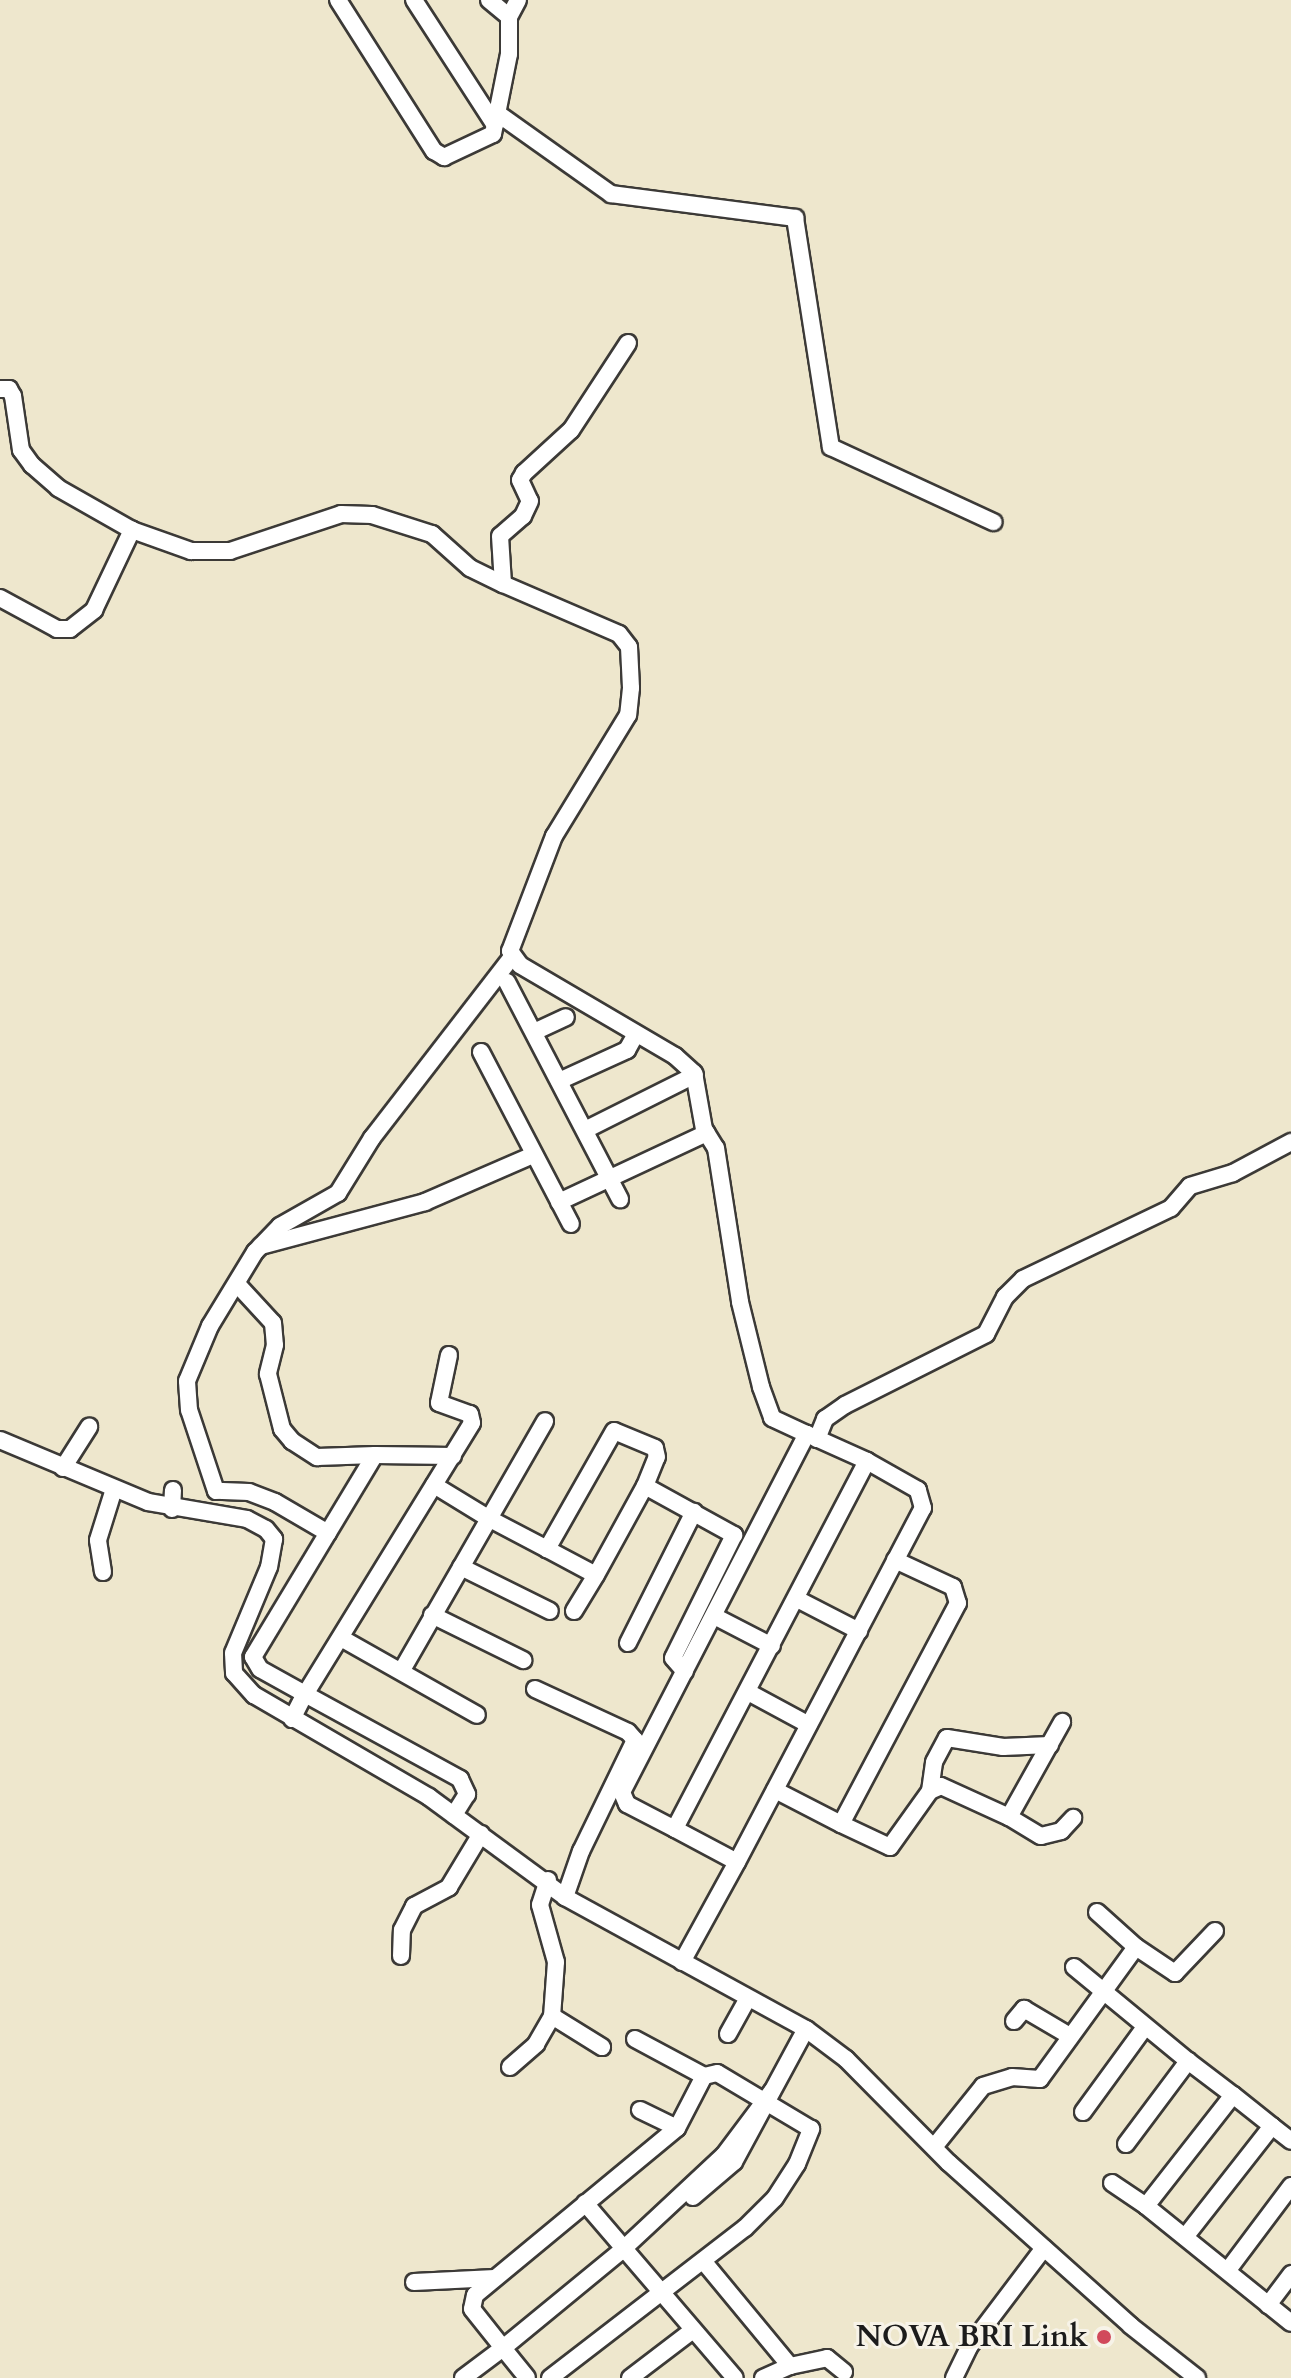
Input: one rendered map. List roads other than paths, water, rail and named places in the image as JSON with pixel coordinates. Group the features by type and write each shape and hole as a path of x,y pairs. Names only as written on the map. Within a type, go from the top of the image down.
{"street":[{"path":"338,0 434,151 444,157 493,134 509,54 509,17 518,0"},
{"path":"414,0 496,119 611,194 795,218 831,447 993,522"},
{"path":"489,0 509,17"},
{"path":"503,584 500,536 523,516 530,501 520,480 561,434 571,430 628,343"},
{"path":"0,389 13,396 21,450 32,465 58,488 132,530 191,551 230,551 341,514 372,515 432,534 470,568 619,634 629,647 631,688 628,715 554,836 512,934 512,957 372,1138 338,1193 280,1226 261,1246 210,1326 187,1381 189,1410 216,1491 216,1515"},
{"path":"0,598 57,629 70,629 94,610 132,530"},
{"path":"512,957 675,1056 695,1075 707,1133 716,1148 740,1302 770,1413 784,1426 867,1461 918,1490 924,1499 859,1631 682,1962"},
{"path":"507,982 620,1199"},
{"path":"534,1032 566,1017"},
{"path":"559,1081 627,1050 636,1034"},
{"path":"481,1052 571,1224"},
{"path":"585,1130 695,1075"},
{"path":"559,1202 707,1133"},
{"path":"737,1862 621,1796 812,1436 833,1413 986,1334 1005,1297 1023,1279 1166,1211 1190,1186 1233,1173 1291,1142"},
{"path":"261,1246 425,1202 533,1155"},
{"path":"237,1284 273,1323 275,1345 268,1374 278,1416 292,1441 317,1457 453,1456"},
{"path":"292,1719 453,1456 473,1418 439,1403 449,1355"},
{"path":"402,1670 545,1421"},
{"path":"63,1468 89,1427"},
{"path":"547,1549 616,1429 655,1448 657,1457 645,1486 574,1611"},
{"path":"0,1440 114,1489 172,1509 247,1519 274,1539 269,1567 249,1596 237,1638 234,1673 254,1695 454,1815 548,1880 565,1897 806,2029 846,2059 934,2147 1044,2248 1197,2378"},
{"path":"375,1455 253,1657 260,1669 460,1779 467,1794 454,1815"},
{"path":"675,1829 867,1461"},
{"path":"434,1485 488,1518 596,1575"},
{"path":"645,1486 734,1535 673,1658 685,1672"},
{"path":"103,1572 98,1540 114,1489"},
{"path":"172,1509 173,1490"},
{"path":"216,1491 249,1492 275,1502 328,1533"},
{"path":"628,1643 694,1512"},
{"path":"841,1824 958,1603 953,1587 895,1560"},
{"path":"461,1567 550,1611"},
{"path":"797,1599 859,1631"},
{"path":"432,1615 523,1660"},
{"path":"714,1616 772,1646"},
{"path":"341,1638 477,1715"},
{"path":"535,1689 628,1732 635,1740 581,1851 565,1897"},
{"path":"748,1692 809,1725"},
{"path":"1009,1817 1062,1722"},
{"path":"775,1790 890,1847 930,1791 934,1762 947,1738 1003,1747 1050,1745"},
{"path":"930,1791 941,1786 1009,1817 1041,1836 1061,1831 1073,1818"},
{"path":"401,1956 402,1930 414,1906 449,1887 481,1834"},
{"path":"510,2067 536,2044 552,2016 556,1962 540,1905 548,1880"},
{"path":"1097,1912 1136,1947 1175,1973 1215,1931"},
{"path":"934,2147 983,2086 1012,2077 1040,2079 1068,2035 1136,1947"},
{"path":"1074,1967 1101,1993 1291,2141"},
{"path":"728,2034 748,1998"},
{"path":"1014,2021 1024,2009 1068,2035"},
{"path":"552,2016 602,2047"},
{"path":"1083,2112 1145,2027"},
{"path":"463,2378 624,2249 729,2159 806,2029"},
{"path":"550,2378 704,2262 775,2198 811,2136 807,2125 767,2099 717,2073 704,2076 635,2039"},
{"path":"1126,2144 1188,2061"},
{"path":"527,2378 470,2303 495,2278 677,2128 704,2076"},
{"path":"1146,2206 1233,2095"},
{"path":"640,2110 677,2128"},
{"path":"1185,2237 1272,2126"},
{"path":"1112,2183 1228,2270 1291,2323"},
{"path":"1228,2270 1291,2186"},
{"path":"585,2203 735,2378"},
{"path":"954,2378 969,2347 1044,2248"},
{"path":"704,2262 790,2366"},
{"path":"1268,2305 1291,2274"},
{"path":"414,2282 495,2278"},
{"path":"630,2378 693,2330"},
{"path":"763,2378 790,2366 827,2358 844,2372"}],"place":[{"name":"NOVA BRI Link","path":"1104,2337"}]}
